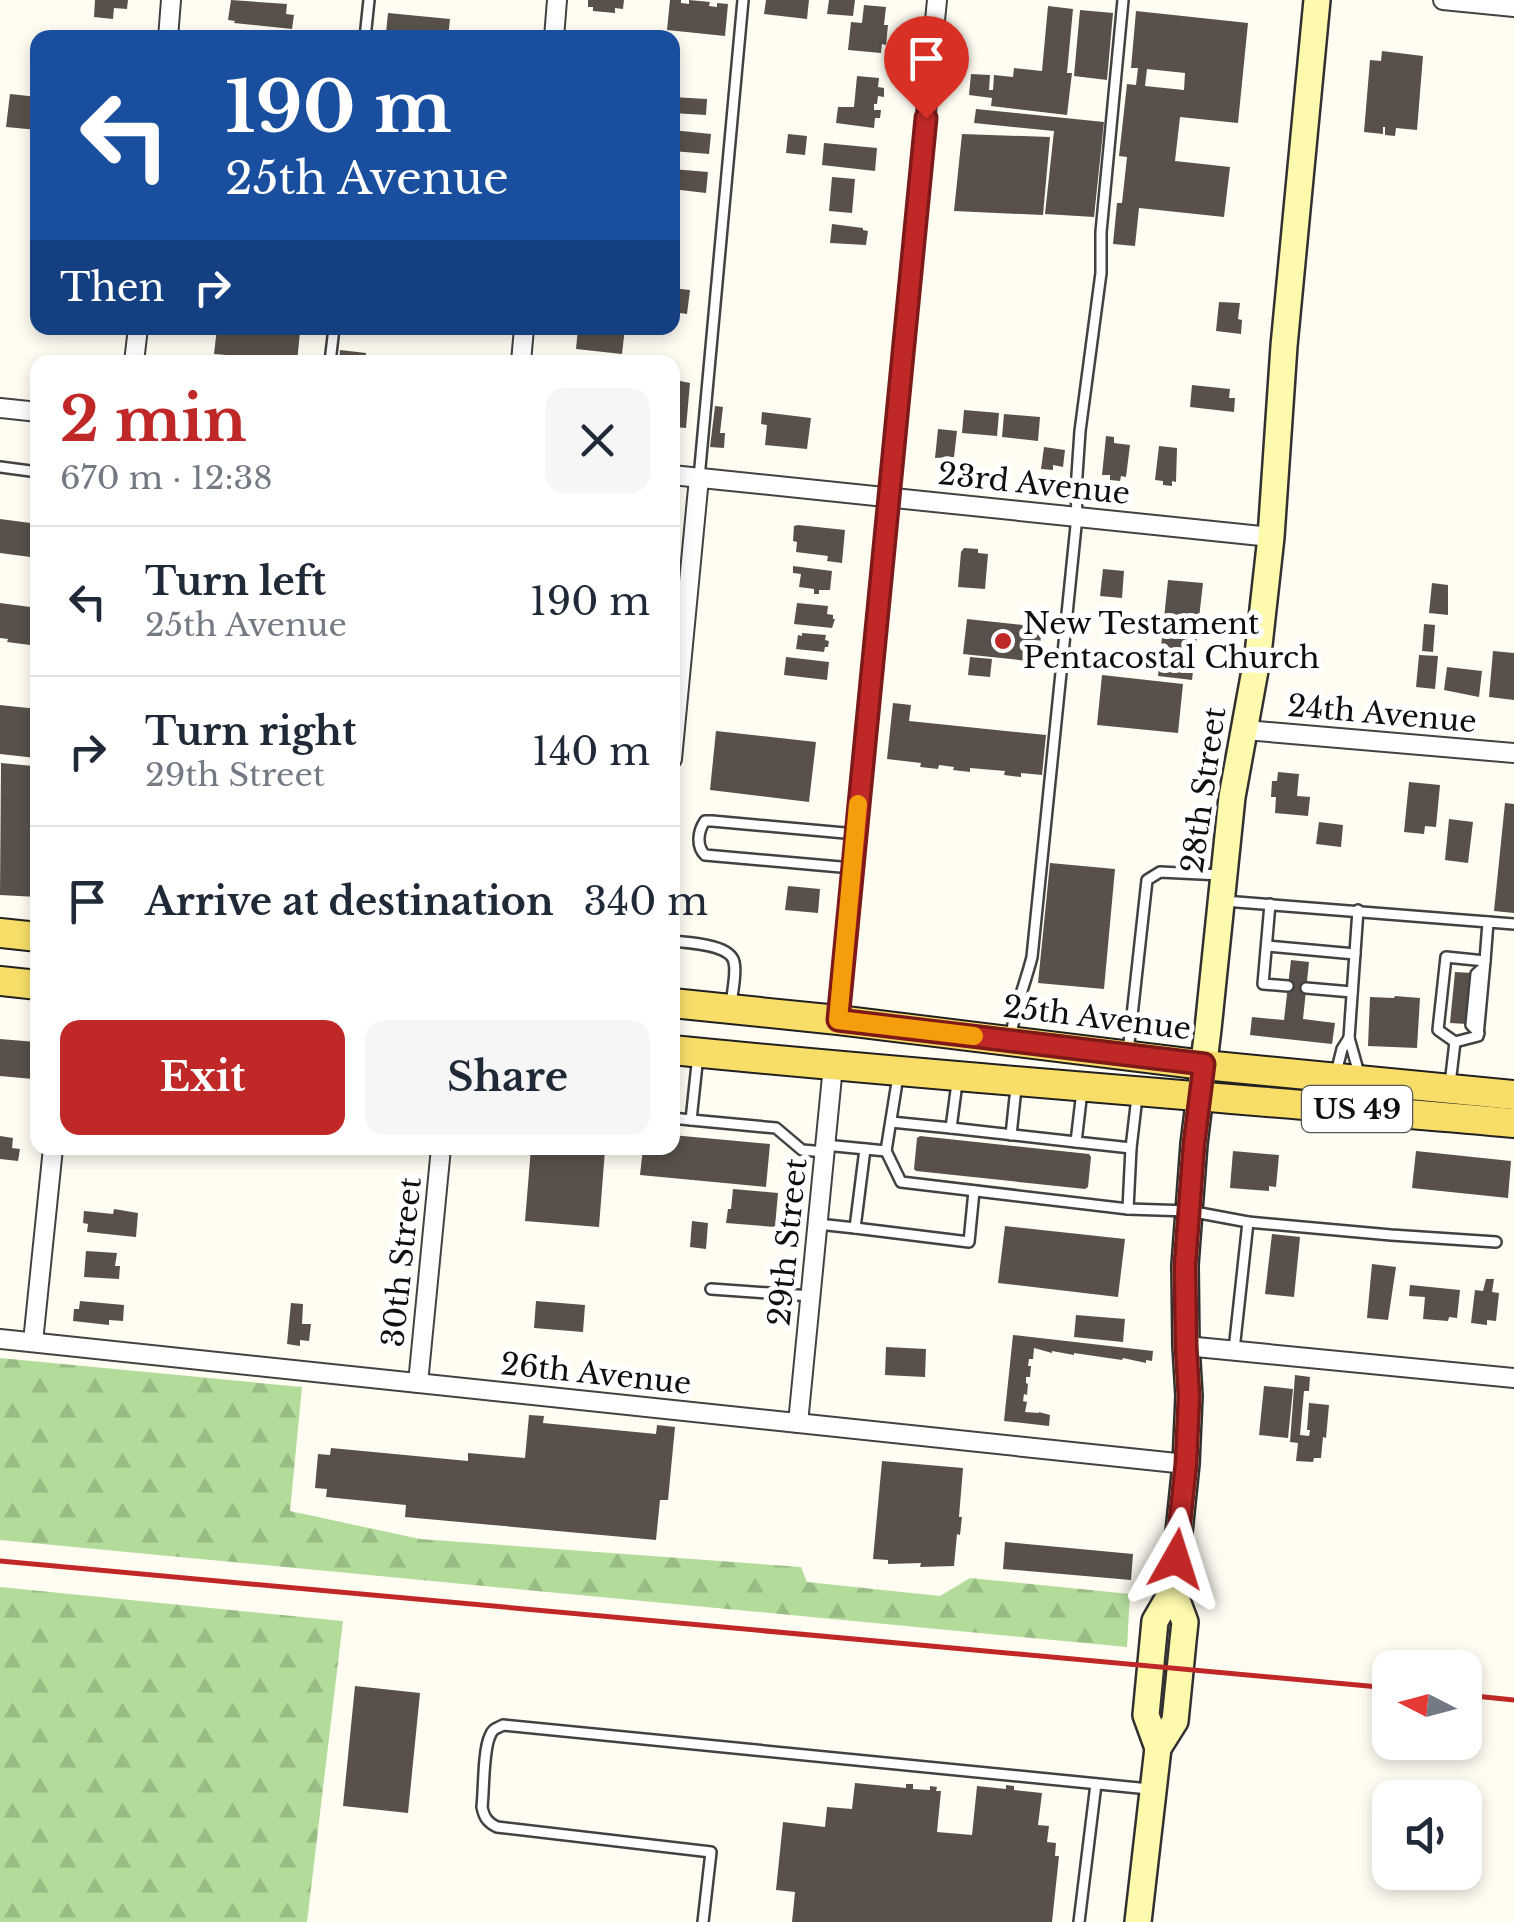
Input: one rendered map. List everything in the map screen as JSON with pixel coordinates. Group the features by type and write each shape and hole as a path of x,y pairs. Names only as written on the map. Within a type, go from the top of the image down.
{"main road":[{"name":"28th Street","path":"1138,1922 1158,1748 1146,1715 1156,1622 1172,1590 1186,1464 1189,1396 1185,1265 1189,1211 1232,797 1258,654 1318,0"},
{"path":"0,933 30,936"},
{"path":"0,981 30,983"},
{"name":"25th Avenue","path":"680,1004 1204,1064 1514,1094"},
{"name":"US 49","path":"686,1051 1514,1123"}],"street":[{"path":"169,30 172,0"},
{"path":"555,30 557,0"},
{"path":"838,1020 937,0"},
{"path":"1443,0 1514,8"},
{"path":"0,408 30,411"},
{"name":"23rd Avenue","path":"680,477 1270,536"},
{"path":"680,673 698,478"},
{"name":"24th Avenue","path":"1245,730 1514,753"},
{"name":"29th Street","path":"798,1423 833,1066"},
{"path":"33,1342 52,1155"},
{"name":"30th Street","path":"418,1383 441,1155"},
{"name":"26th Avenue","path":"0,1339 1186,1464"},
{"path":"1186,1346 1514,1378"}],"lane":[{"path":"366,30 368,0"},
{"path":"698,478 744,0"},
{"path":"1010,1040 1014,1012 1032,957 1077,516 1079,451 1101,273 1102,214 1123,0"},
{"path":"0,467 30,471"},
{"path":"852,868 705,855 698,843 701,827 712,821 856,834"},
{"path":"1127,1055 1147,880 1160,872 1270,904 1514,924"},
{"path":"1270,904 1263,984 1288,986"},
{"path":"1348,1079 1358,910"},
{"path":"1485,964 1446,956 1438,1030 1455,1042 1479,1033 1485,964 1488,922"},
{"path":"680,942 725,949 732,956 731,1009"},
{"path":"1266,946 1355,954"},
{"path":"1306,988 1352,992"},
{"path":"1348,1079 1342,1049 1349,1038"},
{"path":"1450,1088 1455,1042"},
{"path":"686,1051 691,1120"},
{"path":"898,1072 886,1151 901,1182 1128,1209 1189,1211 1248,1222 1496,1242"},
{"path":"952,1128 958,1077"},
{"path":"1011,1134 1016,1082"},
{"path":"1076,1142 1082,1087"},
{"path":"1128,1209 1138,1090"},
{"path":"680,1119 776,1128 802,1150 886,1151"},
{"path":"891,1122 1131,1148"},
{"path":"855,1228 865,1149"},
{"path":"818,1224 969,1242 974,1190"},
{"path":"1234,1350 1248,1222"},
{"path":"711,1289 810,1296"},
{"path":"703,1922 710,1852 489,1823 482,1807 487,1747 495,1729 503,1725 1152,1790"},
{"path":"1079,1922 1096,1784"}],"green space":[{"path":"0,1358 302,1387 290,1511 420,1539 801,1567 807,1582 940,1596 970,1578 1130,1594 1127,1647 0,1540"},
{"path":"0,1587 343,1621 307,1922 0,1922"}],"building":[{"path":"95,0 128,0 127,9 114,8 113,19 94,17"},
{"path":"231,0 287,4 286,14 294,15 292,29 234,23 228,20"},
{"path":"588,0 624,0 623,9 615,8 615,13 593,11"},
{"path":"670,0 689,4 689,0 710,2 709,6 717,7 717,3 728,4 725,36 667,30"},
{"path":"766,0 809,0 807,19 764,14"},
{"path":"829,0 855,0 853,16 827,14"},
{"path":"864,5 886,7 886,45 882,44 881,53 848,50 851,22 862,23"},
{"path":"1048,6 1073,9 1067,115 991,106 992,98 969,95 971,74 990,75 989,90 993,90 994,75 1013,77 1014,68 1042,71"},
{"path":"1080,10 1113,13 1107,80 1074,76"},
{"path":"1136,11 1248,23 1238,123 1180,117 1175,161 1230,167 1224,217 1139,208 1135,246 1113,244 1127,157 1119,156 1127,84 1136,85 1138,68 1131,68","holes":["1147,69 1185,73 1184,90 1145,86"]},
{"path":"388,13 450,19 449,30 386,30"},
{"path":"1382,51 1423,56 1417,130 1396,128 1395,136 1385,135 1385,127 1383,134 1364,132 1370,60 1381,61"},
{"path":"857,76 879,78 878,87 884,88 884,97 878,96 874,104 874,110 881,110 874,128 836,123 838,107 854,107"},
{"path":"10,94 30,96 30,129 6,127"},
{"path":"680,97 707,99 706,115 680,113"},
{"path":"976,109 1104,122 1094,217 1045,214 1054,131 974,123"},
{"path":"680,131 711,134 709,154 680,152"},
{"path":"788,134 807,136 805,155 786,153"},
{"path":"962,134 1050,137 1043,215 954,211"},
{"path":"824,143 877,148 875,171 822,165"},
{"path":"680,170 708,172 706,193 680,190"},
{"path":"832,177 855,179 852,213 829,211"},
{"path":"832,224 868,231 866,245 830,243"},
{"path":"680,289 690,290 687,314 680,313"},
{"path":"1219,302 1240,303 1241,334 1216,331"},
{"path":"216,335 300,335 298,355 214,354"},
{"path":"577,335 624,335 622,354 576,349"},
{"path":"340,350 366,353 366,355 340,355"},
{"path":"680,381 690,383 686,428 680,427"},
{"path":"1192,385 1230,389 1229,398 1235,398 1234,412 1190,407"},
{"path":"715,406 723,407 720,433 725,433 724,448 710,447"},
{"path":"964,410 999,413 997,436 962,433"},
{"path":"762,412 811,418 807,449 765,445 767,425 761,424"},
{"path":"1004,414 1040,417 1038,441 1002,437"},
{"path":"938,429 957,431 954,457 935,458"},
{"path":"1106,436 1114,437 1114,443 1130,445 1126,477 1121,476 1120,481 1102,475"},
{"path":"1159,446 1177,448 1176,482 1172,481 1172,486 1155,480"},
{"path":"1044,447 1065,450 1063,467 1041,469"},
{"path":"0,519 30,523 30,557 0,553"},
{"path":"794,526 845,530 842,563 827,561 828,556 796,552"},
{"path":"964,548 988,554 985,589 958,587"},
{"path":"793,566 832,571 830,590 814,594 814,589 799,587 801,574 793,573"},
{"path":"1103,569 1124,571 1122,598 1100,596"},
{"path":"1168,580 1203,583 1192,680 1158,676"},
{"path":"1432,583 1448,585 1448,615 1429,613"},
{"path":"0,603 30,607 30,645 0,638"},
{"path":"797,603 828,606 827,614 835,619 832,628 794,624"},
{"name":"New Testament Pentacostal Church","path":"967,619 1042,627 1038,662 963,654"},
{"path":"1424,624 1435,625 1433,652 1422,651"},
{"path":"798,635 826,635 828,647 824,652 796,649"},
{"path":"1493,651 1514,653 1514,700 1489,697"},
{"path":"1419,655 1438,656 1435,689 1416,687"},
{"path":"786,657 829,662 827,680 784,675"},
{"path":"970,657 992,659 990,677 968,675"},
{"path":"1447,667 1482,671 1479,697 1444,690"},
{"path":"1102,675 1183,684 1178,733 1097,725"},
{"path":"893,703 911,705 909,721 1046,735 1042,775 1021,773 1021,777 1004,775 1005,771 970,768 970,772 939,765 938,769 887,759"},
{"path":"0,705 30,708 30,757 0,754"},
{"path":"716,731 816,742 809,802 710,790"},
{"path":"1,763 30,766 30,897 0,895"},
{"path":"1278,772 1299,774 1297,796 1310,797 1308,816 1275,813 1272,781 1277,781"},
{"path":"1409,782 1440,785 1436,827 1425,826 1424,834 1404,832"},
{"path":"1505,803 1514,804 1514,913 1494,911"},
{"path":"1449,819 1473,822 1468,863 1445,860"},
{"path":"1319,822 1343,825 1341,847 1316,844"},
{"path":"1050,863 1115,869 1104,989 1038,983"},
{"path":"788,886 820,889 818,913 785,910"},
{"path":"1291,960 1309,962 1303,1019 1335,1023 1332,1044 1250,1035 1252,1017 1284,1020"},
{"path":"1455,972 1472,973 1467,1024 1450,1023"},
{"path":"1370,997 1420,998 1417,1048 1368,1046"},
{"path":"0,1039 30,1042 30,1079 0,1076"},
{"path":"0,1136 13,1138 12,1148 20,1149 18,1161 0,1159"},
{"path":"680,1136 770,1144 766,1187 640,1175 642,1155 680,1155"},
{"path":"920,1136 1089,1154 1088,1187 916,1171"},
{"path":"1233,1151 1279,1155 1276,1187 1269,1186 1269,1191 1230,1188"},
{"path":"1416,1151 1511,1161 1508,1198 1412,1188"},
{"path":"530,1155 605,1155 599,1227 525,1221"},
{"path":"733,1189 778,1193 775,1227 726,1223"},
{"path":"114,1209 138,1213 136,1237 87,1232 84,1211 113,1214"},
{"path":"692,1221 708,1223 706,1249 690,1247"},
{"path":"1005,1226 1125,1239 1118,1297 998,1283"},
{"path":"1272,1234 1300,1237 1294,1297 1265,1294"},
{"path":"86,1251 117,1253 119,1279 84,1277"},
{"path":"1372,1264 1396,1267 1388,1320 1367,1318"},
{"path":"1486,1279 1494,1279 1492,1292 1499,1293 1496,1321 1487,1320 1487,1325 1471,1323 1475,1290 1483,1291"},
{"path":"1410,1285 1460,1290 1457,1318 1423,1319 1425,1297 1409,1296"},
{"path":"80,1301 124,1305 123,1321 109,1320 109,1325 73,1321 74,1309 79,1309"},
{"path":"536,1301 585,1305 583,1332 534,1328"},
{"path":"291,1303 303,1304 302,1324 311,1324 309,1341 300,1340 300,1346 287,1344"},
{"path":"1076,1315 1125,1319 1123,1342 1074,1337"},
{"path":"1013,1335 1153,1351 1152,1361 1034,1348 1028,1366 1030,1377 1026,1377 1025,1412 1050,1415 1049,1426 1004,1421"},
{"path":"886,1347 926,1349 925,1377 885,1375"},
{"path":"1295,1375 1310,1377 1309,1391 1304,1391 1300,1435 1309,1436 1309,1403 1329,1405 1321,1458 1314,1458 1313,1462 1296,1461 1298,1443 1290,1442"},
{"path":"1264,1386 1293,1389 1288,1438 1259,1435"},
{"path":"529,1415 544,1416 543,1423 656,1434 657,1425 675,1427 668,1500 660,1500 656,1540 405,1517 406,1505 326,1497 327,1489 315,1488 318,1454 330,1455 331,1448 468,1461 468,1453 525,1458"},
{"path":"882,1461 963,1468 962,1517 954,1566 920,1567 921,1563 888,1564 888,1560 873,1559"},
{"path":"1005,1542 1133,1554 1131,1580 1003,1569"},
{"path":"355,1686 420,1693 408,1813 343,1806"},
{"path":"855,1783 906,1788 906,1784 913,1784 913,1789 930,1790 930,1786 937,1787 936,1791 941,1791 937,1832 972,1835 977,1786 1006,1789 1006,1785 1014,1786 1014,1790 1042,1793 1038,1825 1049,1826 1047,1842 1056,1843 1055,1856 1059,1856 1052,1922 792,1922 795,1892 776,1890 783,1822 825,1827 827,1807 852,1809"}],"railway":[{"path":"0,1561 1372,1686"},
{"path":"1482,1697 1514,1700"}],"slow traffic":[{"path":"858,804 838,1020 974,1036"}],"place":[{"name":"New Testament Pentacostal Church","path":"1003,641"}],"route":[{"path":"926,118 838,1020 1204,1064 1185,1265 1189,1396 1176,1559"}]}
